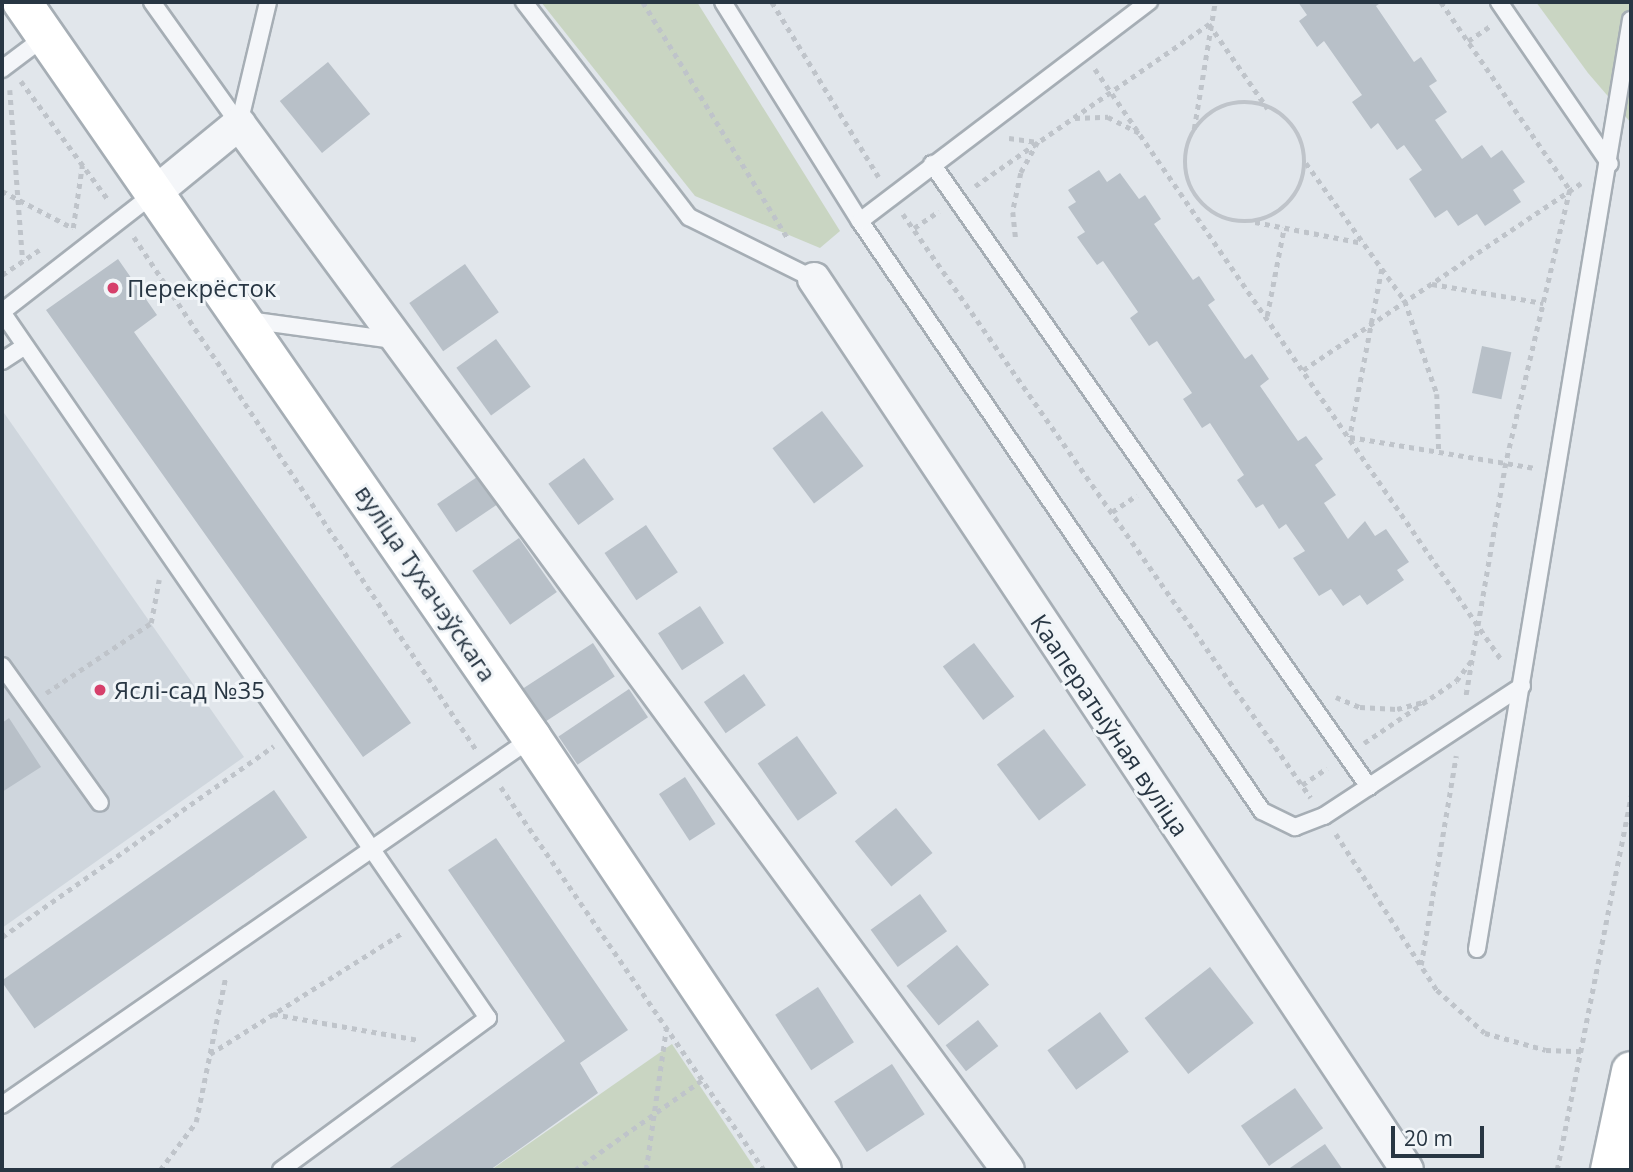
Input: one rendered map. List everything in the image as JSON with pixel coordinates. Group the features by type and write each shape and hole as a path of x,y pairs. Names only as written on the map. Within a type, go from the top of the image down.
{"street":[{"name":"вуліца Тухачэўскага","path":"22,2 157,191 532,738 822,1170"},
{"path":"157,191 239,124 394,340 1008,1170"},
{"name":"Кааператыўная вуліца","path":"814,279 1407,1170"},
{"path":"1610,1170 1631,1071"}],"lane":[{"path":"152,2 239,124"},
{"path":"239,124 268,2"},
{"path":"524,2 689,217 814,279"},
{"path":"723,2 860,221 1262,811 1294,827 1324,816 1522,686"},
{"path":"860,221 1149,2"},
{"path":"1499,2 1610,164"},
{"path":"1477,949 1610,164 1631,20"},
{"path":"5,67 46,36"},
{"path":"932,164 1369,787"},
{"path":"157,191 2,312 488,1018 281,1170"},
{"path":"245,320 394,340"},
{"path":"2,361 25,346"},
{"path":"2,666 100,803"},
{"path":"2,1105 532,738"}],"path":[{"path":"643,2 814,279"},
{"path":"772,2 891,196 1324,816 1437,990 1485,1033 1546,1050 1581,1051"},
{"path":"1215,2 1209,24 1194,129 1185,162 1194,195 1220,217 1364,243"},
{"path":"1420,965 1506,463 1570,190 1441,2"},
{"path":"914,228 1209,24"},
{"path":"1209,24 1268,108"},
{"path":"1083,51 1350,437 1478,630 1522,686"},
{"path":"5,67 122,219 488,768 764,1170"},
{"path":"5,67 23,261"},
{"path":"1194,129 1206,116 1236,102 1254,102 1268,108 1297,129 1306,162 1405,300 1437,394 1439,453"},
{"path":"1198,107 1206,116"},
{"path":"1072,119 1108,117 1140,134"},
{"path":"1017,247 1013,212 1021,173 1038,142"},
{"path":"1254,222 1285,208 1303,179 1306,162"},
{"path":"2,191 73,228 82,165"},
{"path":"1303,370 1570,190"},
{"path":"1186,201 1194,195"},
{"path":"1267,318 1284,228"},
{"path":"1350,437 1382,269"},
{"path":"1431,284 1543,303"},
{"path":"1350,437 1559,471"},
{"path":"29,704 151,623 164,548"},
{"path":"1302,785 1456,681 1473,659"},
{"path":"2,937 292,734"},
{"path":"1557,1170 1631,795"},
{"path":"209,1054 421,921"},
{"path":"160,1170 196,1122 232,944"},
{"path":"272,1014 451,1045"},
{"path":"646,1170 666,1028"},
{"path":"575,1170 702,1080"}],"shaded area":[{"name":"Яслі-сад №35","path":"2,410 244,757 2,928"}],"green space":[{"path":"541,2 697,2 840,231 820,248 695,196"},
{"path":"1536,2 1631,2 1631,123 1588,73"},
{"path":"672,1044 756,1170 491,1170"}],"building":[{"path":"1298,2 1382,2 1376,6 1414,62 1421,57 1437,81 1429,86 1447,112 1435,120 1462,159 1482,145 1491,158 1502,150 1525,182 1513,190 1521,202 1485,226 1477,214 1458,226 1447,210 1435,218 1409,179 1422,170 1404,145 1397,150 1378,123 1371,129 1352,102 1362,95 1324,41 1317,47 1299,21 1307,15"},
{"path":"328,62 370,114 322,153 280,101"},
{"path":"1099,170 1107,182 1120,173 1139,199 1145,195 1161,219 1154,224 1193,280 1199,276 1215,300 1208,305 1245,359 1252,354 1269,379 1260,386 1298,441 1306,436 1323,459 1315,465 1336,495 1324,503 1348,539 1365,521 1375,536 1386,529 1409,562 1397,570 1404,580 1367,605 1360,595 1343,606 1331,589 1319,596 1293,558 1305,551 1286,524 1279,529 1263,504 1256,508 1237,480 1244,475 1210,423 1202,428 1183,399 1192,393 1157,341 1149,346 1130,318 1138,312 1103,261 1097,265 1077,237 1085,232 1068,207 1076,202 1068,190"},
{"path":"118,259 157,315 134,332 411,723 363,757 46,310"},
{"path":"465,264 499,312 443,351 409,303"},
{"path":"496,339 531,387 491,416 456,368"},
{"path":"1482,346 1511,352 1501,399 1472,393"},
{"path":"822,411 864,466 814,503 772,448"},
{"path":"584,458 614,499 578,525 548,484"},
{"path":"486,471 505,499 456,532 437,504"},
{"path":"646,525 678,572 636,600 605,553"},
{"path":"519,538 557,592 510,625 472,571"},
{"path":"700,606 724,643 682,670 658,633"},
{"path":"593,643 615,677 545,722 523,688"},
{"path":"974,643 1014,697 983,720 943,666"},
{"path":"744,674 766,705 726,733 704,702"},
{"path":"629,689 648,717 578,765 559,737"},
{"path":"9,718 41,767 2,792 2,723"},
{"path":"1044,729 1086,785 1039,820 997,765"},
{"path":"797,736 837,793 798,821 758,764"},
{"path":"685,777 715,824 690,841 659,794"},
{"path":"274,790 307,838 34,1029 2,980"},
{"path":"896,808 933,853 891,886 855,841"},
{"path":"496,838 628,1030 580,1063 598,1093 490,1170 387,1170 565,1041 448,870"},
{"path":"920,894 947,931 898,967 871,930"},
{"path":"957,945 989,985 939,1026 906,986"},
{"path":"1210,967 1254,1023 1188,1074 1145,1018"},
{"path":"818,987 854,1042 811,1070 775,1015"},
{"path":"1100,1012 1129,1052 1076,1090 1047,1050"},
{"path":"978,1020 998,1046 966,1071 946,1045"},
{"path":"892,1064 925,1114 867,1152 834,1102"},
{"path":"1295,1088 1323,1128 1269,1166 1241,1126"},
{"path":"1325,1144 1343,1170 1287,1170"}],"place":[{"name":"Перекрёсток","path":"113,288"},
{"name":"Яслі-сад №35","path":"100,690"}]}
